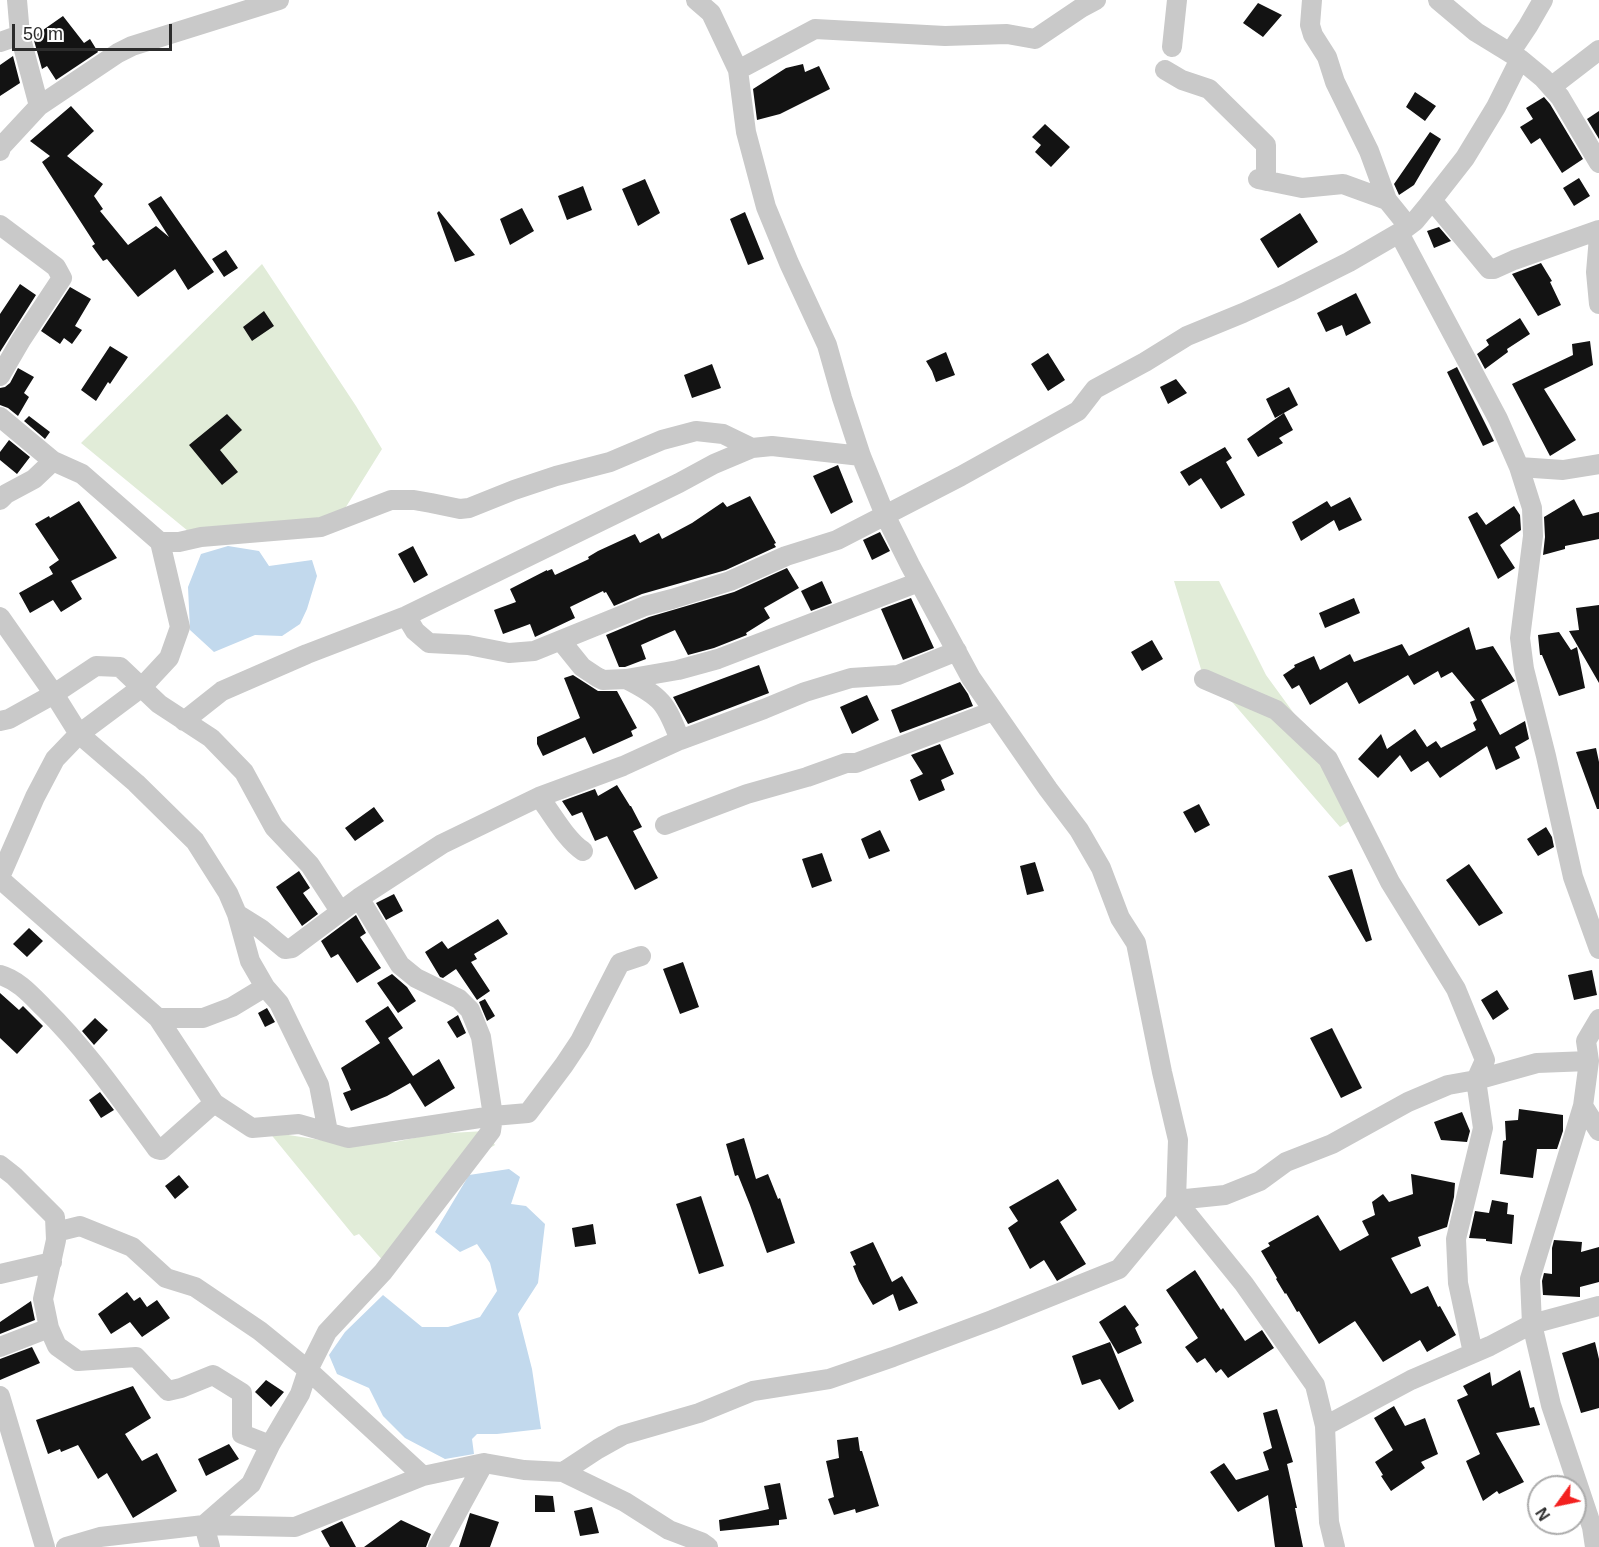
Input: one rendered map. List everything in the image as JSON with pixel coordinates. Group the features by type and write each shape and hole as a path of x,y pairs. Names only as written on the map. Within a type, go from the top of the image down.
{"street":[{"path":"16,0 20,35 39,106"},
{"path":"0,151 1,147 39,106 118,53 132,46 279,0"},
{"path":"563,1472 623,1435 699,1413 753,1391 829,1379 992,1320 1119,1269 1176,1200 1179,1140 1162,1072 1136,943 1120,918 1101,868 1079,830 971,678 885,515 861,456 827,345 766,207 746,132 738,70 711,12 696,0"},
{"path":"738,70 815,29 945,36 1007,34 1035,39 1080,8 1096,0"},
{"path":"1312,0 1310,25 1312,34 1327,57 1335,82 1369,151 1387,200 1498,419 1519,467 1532,508 1533,536 1520,638 1524,669 1573,877 1599,949"},
{"path":"1438,0 1476,32 1515,56 1543,78 1560,97 1598,159"},
{"path":"406,616 415,631 429,643 468,645 509,653 534,651 645,606 730,581 786,556 837,540 961,476 1078,411 1095,389 1187,336 1289,292 1348,262 1414,221 1465,158 1496,106 1528,26 1543,0"},
{"path":"1172,47 1180,1"},
{"path":"0,42 20,35"},
{"path":"1551,87 1599,50"},
{"path":"1165,70 1182,80 1209,89 1266,145 1262,180 1302,188 1343,184 1387,200"},
{"path":"1432,200 1489,269 1599,231"},
{"path":"0,225 56,267 62,278 0,376"},
{"path":"1599,237 1596,272 1599,304"},
{"path":"0,417 53,461 82,474 160,542 180,627 169,658 142,687 79,734 56,759 34,798 0,878 158,1018 214,1103 252,1128 299,1124 348,1138 493,1116 528,1113 580,1041 620,963 642,956"},
{"path":"160,542 321,527 392,500 414,500 460,509 469,508 514,490 610,462 662,440 696,431 723,434 752,448"},
{"path":"184,721 222,691 307,654 406,616 714,464 752,448 772,446 861,456"},
{"path":"0,500 6,494 34,479 53,461"},
{"path":"1519,467 1563,470 1599,464"},
{"path":"561,641 582,667 597,677 603,680 626,680 717,660 919,582"},
{"path":"0,617 79,734 136,783 195,841 228,893 237,914 250,961 265,987 279,1003 319,1085 328,1132"},
{"path":"237,914 261,929 285,949 292,948 340,911 442,844 539,797 623,766 680,740 805,692 851,678 898,675 957,651"},
{"path":"0,721 9,719 54,694 96,666 120,667 159,704 211,738 244,772 274,827 310,865 340,911"},
{"path":"1204,679 1276,710 1328,759 1390,882 1456,989 1485,1060 1476,1080 1484,1128 1456,1239 1458,1283 1473,1353"},
{"path":"626,680 644,688 660,700 672,719 680,740"},
{"path":"665,825 747,794 846,763 856,763 993,711"},
{"path":"539,797 566,833 583,851"},
{"path":"204,1525 251,1484 270,1444 300,1394 308,1370 327,1332 383,1272 491,1131 493,1116 481,1037 470,1010 459,999 416,978 400,964 359,898"},
{"path":"0,975 22,986 62,1025 106,1078 157,1149 161,1150 214,1103"},
{"path":"158,1018 203,1018 232,1008 265,987"},
{"path":"1594,1547 1592,1527 1551,1405 1532,1324 1530,1279 1583,1106 1589,1061 1586,1041 1599,1019"},
{"path":"1176,1200 1225,1195 1260,1181 1286,1162 1332,1144 1408,1102 1448,1085 1476,1080 1537,1063 1589,1061"},
{"path":"1583,1106 1599,1131"},
{"path":"0,1165 55,1217 56,1240 43,1299 57,1346 78,1361 136,1357 168,1392 213,1375 242,1393 242,1434 270,1444"},
{"path":"1176,1200 1244,1284 1315,1385 1325,1426 1329,1522 1335,1547"},
{"path":"56,1232 80,1226 132,1247 166,1278 195,1287 260,1331 308,1370 423,1476"},
{"path":"0,1274 52,1262"},
{"path":"1325,1426 1412,1380 1532,1324 1599,1306"},
{"path":"0,1347 50,1328"},
{"path":"0,1396 45,1547"},
{"path":"438,1547 484,1463"},
{"path":"66,1547 100,1537 204,1525 295,1527 423,1476 484,1463 524,1470 563,1472 625,1502 669,1530 708,1547"},
{"path":"204,1525 210,1547"}],"green space":[{"path":"262,264 382,449 331,531 188,531 81,443"},
{"path":"1174,581 1219,581 1266,675 1365,811 1340,827 1233,703 1204,679"},
{"path":"485,1131 495,1145 463,1164 386,1264 359,1234 354,1236 269,1132 334,1142 395,1142 433,1134"}],"water":[{"path":"228,546 259,551 269,566 312,560 317,576 300,624 282,636 255,635 214,652 190,630 188,587 201,554"},
{"path":"509,1169 520,1177 511,1204 526,1206 545,1224 538,1283 518,1314 532,1369 541,1429 477,1434 472,1439 474,1454 445,1459 405,1438 383,1416 369,1388 337,1374 329,1355 345,1332 383,1295 422,1327 448,1327 480,1317 497,1291 490,1263 477,1244 460,1252 435,1232 469,1175"}],"building":[{"path":"1258,3 1282,15 1263,37 1243,23"},
{"path":"63,16 84,43 90,39 98,52 56,80 47,66 42,69 33,37"},
{"path":"13,56 20,83 0,96 0,65"},
{"path":"803,64 805,72 819,66 830,89 780,114 757,120 753,89 786,68"},
{"path":"1415,92 1436,106 1425,121 1406,107"},
{"path":"1544,97 1583,159 1562,173 1540,138 1531,144 1520,127 1533,119 1526,108"},
{"path":"71,106 94,131 67,156 103,184 94,196 103,209 100,211 128,245 156,226 169,237 148,204 161,196 214,272 188,290 175,269 138,297 107,259 103,261 92,246 95,244 42,162 50,156 30,141"},
{"path":"1599,111 1599,139 1587,119"},
{"path":"1045,124 1070,147 1051,167 1035,152 1041,145 1032,137"},
{"path":"1430,132 1441,139 1414,185 1399,195 1394,184"},
{"path":"1579,178 1590,196 1574,206 1563,188"},
{"path":"645,179 660,213 638,226 622,189"},
{"path":"583,186 592,210 567,220 558,196"},
{"path":"522,208 534,231 510,245 500,219"},
{"path":"439,211 475,255 455,262 437,213"},
{"path":"745,212 764,259 748,265 730,219"},
{"path":"1300,213 1318,242 1278,268 1260,239"},
{"path":"1439,227 1451,241 1434,248 1427,231"},
{"path":"226,250 238,268 224,277 212,259"},
{"path":"1541,263 1552,281 1550,282 1561,305 1538,316 1512,274"},
{"path":"20,284 36,295 0,352 0,314"},
{"path":"70,287 91,299 75,326 82,330 72,344 64,338 60,344 41,331"},
{"path":"1356,293 1371,323 1346,336 1342,325 1326,332 1317,313"},
{"path":"264,311 274,326 252,341 243,327"},
{"path":"1520,318 1530,334 1507,349 1508,352 1485,369 1477,354 1489,345 1486,340"},
{"path":"1590,341 1593,365 1544,389 1576,440 1550,456 1512,384 1573,355 1572,344"},
{"path":"110,346 128,357 96,401 81,390"},
{"path":"946,352 955,375 936,382 926,361"},
{"path":"1048,353 1065,380 1048,391 1031,364"},
{"path":"712,364 721,388 692,398 684,375"},
{"path":"1457,367 1494,441 1483,446 1447,372"},
{"path":"18,368 34,377 24,393 29,397 18,416 0,405 0,388 10,383"},
{"path":"1176,379 1187,393 1168,404 1160,387"},
{"path":"1289,387 1298,405 1275,418 1266,399"},
{"path":"1284,413 1293,430 1279,438 1283,443 1258,457 1247,439"},
{"path":"227,414 242,430 220,450 238,472 222,485 189,445"},
{"path":"29,416 50,432 45,439 24,421"},
{"path":"9,440 30,457 17,474 0,460 0,452"},
{"path":"1225,447 1232,458 1226,462 1245,495 1221,509 1201,478 1189,486 1180,472"},
{"path":"838,465 853,502 831,514 813,476"},
{"path":"750,496 776,543 774,544 776,547 726,570 642,594 614,606 606,592 603,591 570,607 575,618 535,637 530,624 503,634 494,610 516,602 510,589 547,570 552,569 555,575 635,534 640,543 659,533 662,539 692,523 723,502 727,507"},
{"path":"1350,497 1362,520 1339,531 1334,520 1301,541 1292,522 1327,501 1331,507"},
{"path":"1574,499 1583,516 1599,512 1599,539 1565,546 1565,549 1543,555 1544,517"},
{"path":"79,501 117,558 71,581 82,599 61,612 53,600 30,613 19,593 53,574 49,567 59,560 35,524"},
{"path":"1514,506 1520,515 1521,530 1500,545 1515,568 1498,579 1468,517 1477,512 1486,525"},
{"path":"880,532 890,551 872,560 863,540"},
{"path":"413,546 428,575 414,583 398,554"},
{"path":"787,568 799,588 764,608 770,618 746,633 747,635 688,655 675,630 641,645 646,659 619,667 606,635 649,617 734,592"},
{"path":"822,581 832,603 811,611 801,591"},
{"path":"911,598 934,648 903,660 881,609"},
{"path":"1354,598 1360,613 1325,628 1319,613"},
{"path":"1599,605 1599,683 1569,631 1579,630 1576,608"},
{"path":"1469,627 1476,650 1493,646 1515,681 1481,700 1500,735 1525,721 1529,739 1515,747 1520,758 1496,770 1487,746 1440,778 1428,761 1411,772 1400,755 1378,778 1358,759 1381,734 1387,749 1415,729 1427,747 1436,741 1441,748 1476,730 1473,723 1477,720 1470,702 1475,700 1452,672 1441,678 1438,671 1414,685 1408,675 1359,704 1347,682 1310,705 1299,685 1292,689 1283,675 1295,667 1294,665 1314,656 1320,670 1350,654 1354,662 1402,644 1409,656"},
{"path":"1559,632 1571,650 1577,647 1585,688 1559,696 1542,655 1540,655 1538,635"},
{"path":"1152,640 1163,659 1142,671 1131,652"},
{"path":"759,665 769,693 688,724 673,697"},
{"path":"573,675 598,691 617,691 637,728 631,731 633,736 593,754 585,737 543,756 537,744 537,737 580,718 564,678"},
{"path":"960,682 973,706 900,733 891,710"},
{"path":"867,695 879,720 852,734 840,707"},
{"path":"940,744 954,774 941,780 945,790 919,801 910,780 923,774 911,755"},
{"path":"1596,748 1599,762 1599,809 1597,809 1576,752"},
{"path":"617,785 642,827 633,831 658,878 635,890 607,836 595,841 582,812 572,816 562,801 595,789 598,796"},
{"path":"1199,804 1210,825 1195,833 1183,812"},
{"path":"374,807 384,821 355,841 345,828"},
{"path":"1546,827 1552,837 1554,847 1538,856 1527,839"},
{"path":"880,830 890,851 869,859 861,839"},
{"path":"822,853 832,881 812,888 802,859"},
{"path":"1035,862 1044,891 1027,895 1020,866"},
{"path":"1469,864 1503,913 1479,926 1446,880"},
{"path":"1352,869 1372,940 1366,942 1328,876"},
{"path":"299,871 310,888 303,893 318,914 302,926 276,887"},
{"path":"394,894 403,911 386,920 376,903"},
{"path":"356,915 366,933 360,937 381,968 357,983 338,954 331,958 321,941"},
{"path":"498,919 508,934 474,954 477,959 471,962 490,991 477,1000 456,969 443,978 440,977 425,952 442,941 448,949"},
{"path":"29,928 43,941 27,957 13,944"},
{"path":"683,962 699,1007 680,1014 663,969"},
{"path":"1592,970 1597,995 1574,1000 1568,975"},
{"path":"392,974 407,987 416,1001 398,1013 377,983"},
{"path":"1497,990 1509,1009 1493,1020 1481,1000"},
{"path":"0,993 19,1010 23,1006 43,1026 17,1054 0,1038"},
{"path":"485,999 495,1016 487,1021 479,1002"},
{"path":"388,1006 403,1028 388,1038 413,1076 439,1059 455,1088 425,1107 410,1083 387,1096 351,1111 343,1093 351,1090 341,1068 380,1043 365,1021"},
{"path":"267,1008 275,1022 265,1027 258,1013"},
{"path":"458,1015 466,1033 457,1038 447,1022"},
{"path":"95,1018 108,1030 94,1045 82,1031"},
{"path":"1332,1028 1362,1088 1341,1098 1310,1038"},
{"path":"100,1092 114,1110 101,1118 89,1100"},
{"path":"1519,1109 1563,1115 1563,1131 1557,1149 1537,1149 1533,1178 1500,1174 1503,1141 1506,1140 1505,1121 1518,1120"},
{"path":"1462,1112 1470,1131 1467,1142 1441,1140 1434,1122"},
{"path":"744,1138 756,1179 768,1174 778,1199 780,1198 795,1243 767,1253 738,1175 735,1176 726,1144"},
{"path":"1411,1174 1455,1183 1447,1227 1418,1237 1421,1246 1391,1258 1411,1294 1428,1286 1456,1335 1427,1352 1420,1340 1383,1362 1355,1321 1319,1344 1299,1311 1297,1312 1285,1294 1261,1251 1270,1246 1268,1243 1318,1215 1340,1251 1369,1235 1362,1221 1375,1215 1372,1202 1383,1194 1389,1202 1413,1194"},
{"path":"179,1175 189,1187 175,1199 165,1186"},
{"path":"1058,1179 1077,1210 1060,1222 1086,1264 1057,1281 1044,1260 1030,1269 1008,1228 1018,1221 1009,1207"},
{"path":"701,1196 724,1266 699,1274 676,1204"},
{"path":"1492,1200 1508,1203 1507,1214 1514,1215 1512,1244 1469,1238 1475,1211 1489,1213"},
{"path":"593,1224 596,1244 575,1247 572,1228"},
{"path":"1554,1240 1582,1242 1581,1252 1599,1247 1599,1282 1580,1287 1580,1297 1543,1295 1544,1273 1552,1274"},
{"path":"873,1242 892,1282 902,1276 918,1303 899,1311 893,1294 873,1305 859,1281 853,1266 856,1265 850,1252"},
{"path":"1195,1270 1245,1341 1262,1330 1274,1348 1228,1378 1221,1369 1216,1373 1205,1358 1197,1363 1185,1347 1198,1338 1166,1290"},
{"path":"127,1292 134,1301 140,1297 147,1307 157,1300 170,1318 142,1337 130,1322 111,1334 98,1314"},
{"path":"31,1301 35,1320 0,1334 0,1322"},
{"path":"1125,1305 1139,1325 1135,1328 1142,1343 1118,1354 1099,1322"},
{"path":"1110,1342 1134,1401 1119,1410 1100,1379 1082,1385 1072,1356"},
{"path":"1595,1342 1599,1359 1599,1408 1581,1413 1562,1353"},
{"path":"32,1347 40,1363 0,1380 0,1359"},
{"path":"1520,1370 1530,1408 1534,1407 1540,1425 1496,1433 1524,1482 1499,1494 1497,1491 1483,1501 1466,1461 1480,1454 1457,1400 1468,1395 1463,1386 1490,1372 1492,1386"},
{"path":"266,1380 284,1392 271,1407 255,1392"},
{"path":"133,1386 151,1418 125,1434 142,1461 157,1453 177,1491 133,1518 107,1473 98,1479 78,1445 61,1452 60,1449 48,1454 36,1420"},
{"path":"1394,1406 1405,1426 1425,1418 1438,1454 1421,1462 1425,1468 1391,1491 1375,1462 1393,1450 1374,1418"},
{"path":"1277,1409 1293,1462 1287,1464 1303,1547 1275,1547 1268,1495 1238,1512 1210,1472 1224,1463 1236,1480 1269,1470 1263,1452 1272,1448 1263,1413"},
{"path":"858,1437 860,1451 862,1451 879,1506 856,1513 855,1509 834,1515 828,1499 834,1497 826,1461 839,1458 837,1440"},
{"path":"229,1444 239,1459 206,1476 198,1459"},
{"path":"780,1483 787,1519 779,1520 779,1525 720,1531 719,1520 769,1509 764,1486"},
{"path":"535,1495 553,1496 555,1512 535,1512"},
{"path":"592,1507 599,1533 580,1536 574,1511"},
{"path":"470,1513 499,1522 490,1547 459,1547"},
{"path":"401,1520 431,1534 426,1547 364,1547"},
{"path":"342,1521 356,1547 330,1547 321,1531"}]}
